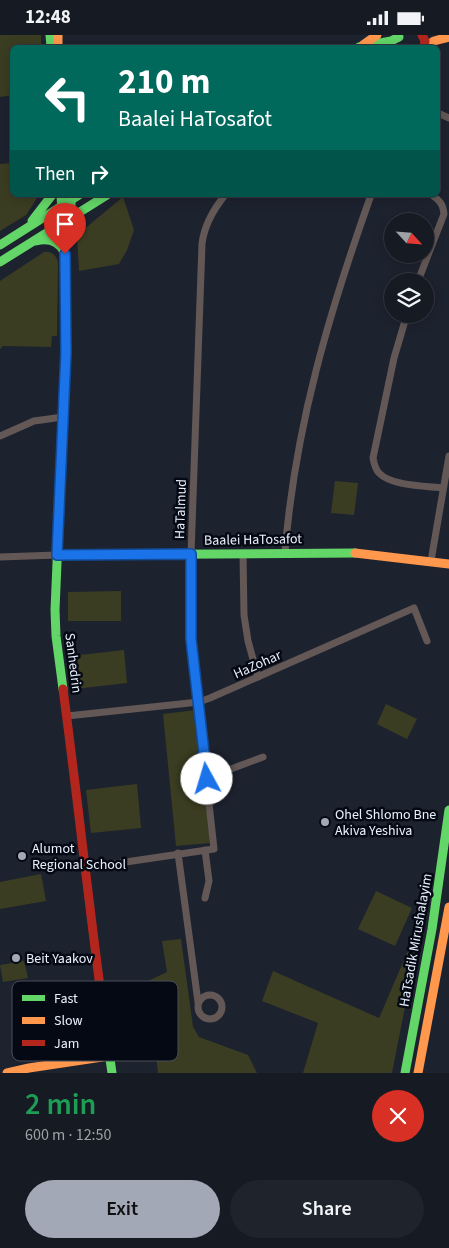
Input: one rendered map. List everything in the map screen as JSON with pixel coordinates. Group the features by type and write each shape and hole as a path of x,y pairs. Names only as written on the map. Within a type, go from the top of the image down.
{"street":[{"path":"362,45 377,35"},
{"path":"370,45 391,41 400,36"},
{"path":"427,45 449,37"},
{"path":"24,230 51,197"},
{"name":"Sanhedrin","path":"61,197 65,254 66,352 55,610 56,636 99,981"},
{"path":"0,245 74,197"},
{"name":"Sanhedrin","path":"65,254 74,197"},
{"path":"0,262 104,197"},
{"name":"HaTalmud","path":"205,849 214,849 191,639 191,554 202,238 211,215 224,197"},
{"path":"285,552 292,486 312,383 345,268 370,197"},
{"path":"421,273 444,215 440,201 435,197"},
{"path":"30,243 46,239 53,241 60,245 65,254"},
{"path":"404,323 394,358 373,458 378,472 386,478 400,482 443,488"},
{"path":"0,436 34,421 49,417 63,417"},
{"path":"431,561 449,456"},
{"name":"Baalei HaTosafot","path":"57,555 354,553 449,564"},
{"path":"243,554 244,615 248,641 258,677"},
{"path":"0,557 57,555"},
{"name":"HaZohar","path":"67,716 199,702 414,609 427,641"},
{"path":"207,779 263,757"},
{"name":"HaTsadik Mirushalayim","path":"405,1073 432,929 449,810"},
{"path":"85,868 205,849 209,881 205,899"},
{"path":"178,853 198,1002"},
{"name":"HaTsadik Mirushalayim","path":"418,1073 449,907"},
{"path":"7,1073 29,1067 73,1061"}],"green space":[{"path":"0,35 41,35 41,45 10,45 10,95 0,97"},
{"path":"10,163 10,197 38,197 26,215 0,231 0,164"},
{"path":"123,197 134,230 127,250 119,264 79,271 77,235"},
{"path":"44,252 54,255 58,263 57,336 52,336 51,347 3,346 0,349 0,281"},
{"path":"335,481 358,483 354,515 331,513"},
{"path":"121,591 121,621 68,621 68,592"},
{"path":"124,650 127,683 75,689 71,656"},
{"path":"386,704 417,719 407,739 377,724"},
{"path":"196,710 210,843 176,846 163,714"},
{"path":"137,784 141,828 91,833 86,790"},
{"path":"41,874 46,901 0,909 0,882"},
{"path":"376,891 412,908 395,946 358,929"},
{"path":"423,916 392,1073 303,1073 318,1023 262,1001 273,971 379,1018"},
{"path":"181,939 193,1027 199,1037 248,1055 257,1073 158,1073 157,1061 178,1061 178,981 148,981 167,972 162,941"},
{"path":"24,961 28,978 3,982 0,965"}],"traffic: fast":[{"path":"50,35 51,45"},
{"path":"370,45 391,41 399,37"},
{"path":"32,221 50,197"},
{"path":"61,197 66,284 66,352 55,610 56,636 63,689"},
{"path":"0,245 76,197"},
{"path":"0,262 104,197"},
{"path":"67,242 71,217 71,198"},
{"path":"36,241 56,242 64,252"},
{"path":"57,555 355,553"},
{"path":"405,1073 432,929 449,810"},
{"path":"110,1061 112,1073"}],"traffic: slow":[{"path":"58,35 58,45"},
{"path":"363,45 377,35"},
{"path":"428,45 434,41 449,37"},
{"path":"355,553 449,564"},
{"path":"418,1073 449,907"},
{"path":"7,1073 76,1061"}],"traffic: jam":[{"path":"422,35 425,41 424,45"},
{"path":"63,689 99,981"}],"place":[{"name":"Ohel Shlomo Bne Akiva Yeshiva","path":"325,822"},
{"name":"Alumot Regional School","path":"22,856"},
{"name":"Beit Yaakov","path":"16,958"}],"route":[{"path":"65,254 66,352 57,555 191,554 191,639 207,779"}]}
